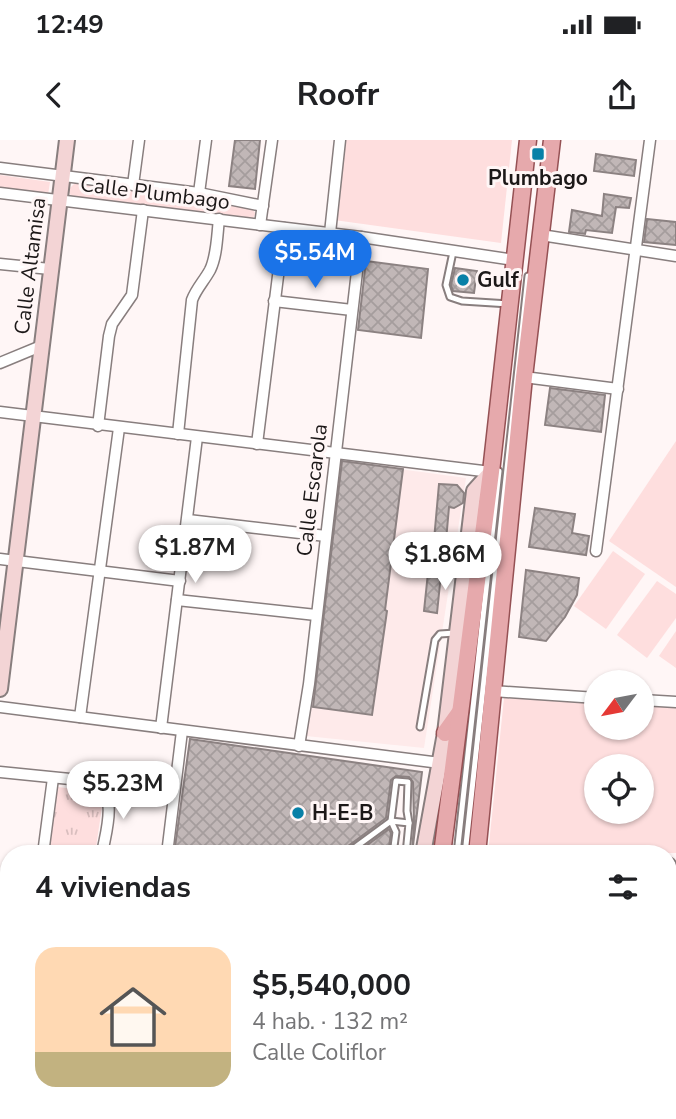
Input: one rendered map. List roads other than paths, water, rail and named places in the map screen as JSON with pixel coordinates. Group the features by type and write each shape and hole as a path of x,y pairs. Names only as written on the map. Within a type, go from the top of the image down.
{"main road":[{"path":"443,845 491,472 509,304 522,260 528,140"},
{"path":"478,845 538,230 552,140"},
{"path":"461,613 476,590"},
{"path":"445,733 461,710"}],"street":[{"name":"Calle Altamisa","path":"0,690 7,560 34,416 67,140"},
{"path":"133,185 139,140"},
{"path":"199,193 206,140"},
{"path":"261,225 272,140"},
{"path":"330,233 340,140"},
{"path":"596,551 650,140"},
{"name":"Calle Plumbago","path":"0,168 199,193 263,206"},
{"name":"Calle Plumbago","path":"0,193 330,233 522,260"},
{"path":"98,426 109,336 112,324 132,295 143,210"},
{"path":"178,434 192,300 213,261 219,219"},
{"path":"257,444 284,228"},
{"path":"538,230 637,251 676,256"},
{"name":"Calle Escarola","path":"299,746 361,237"},
{"path":"0,264 50,269"},
{"path":"275,300 352,310"},
{"path":"0,363 41,346"},
{"path":"524,377 618,389"},
{"path":"0,412 491,472"},
{"path":"80,718 119,428"},
{"path":"161,728 197,438"},
{"path":"425,845 445,733 474,491 491,472"},
{"path":"188,520 326,536"},
{"path":"7,560 180,581"},
{"path":"177,600 316,615"},
{"path":"493,691 584,697"},
{"path":"654,701 676,702"},
{"path":"0,707 440,763"},
{"path":"168,845 182,732"},
{"path":"0,772 99,784 109,800 103,845"},
{"path":"44,845 53,778"}],"lane":[{"path":"458,845 533,169"},
{"path":"538,230 541,169"},
{"path":"453,252 446,285 450,297 509,304"},
{"path":"466,845 522,260"},
{"path":"420,727 435,640 444,632 458,633"},
{"path":"394,845 396,832 391,821 396,781 408,782 407,845"},
{"path":"358,845 391,821 409,822"}],"place":[{"name":"Plumbago","path":"538,154"},
{"name":"Gulf","path":"463,280"},
{"name":"H-E-B","path":"298,813"}]}
